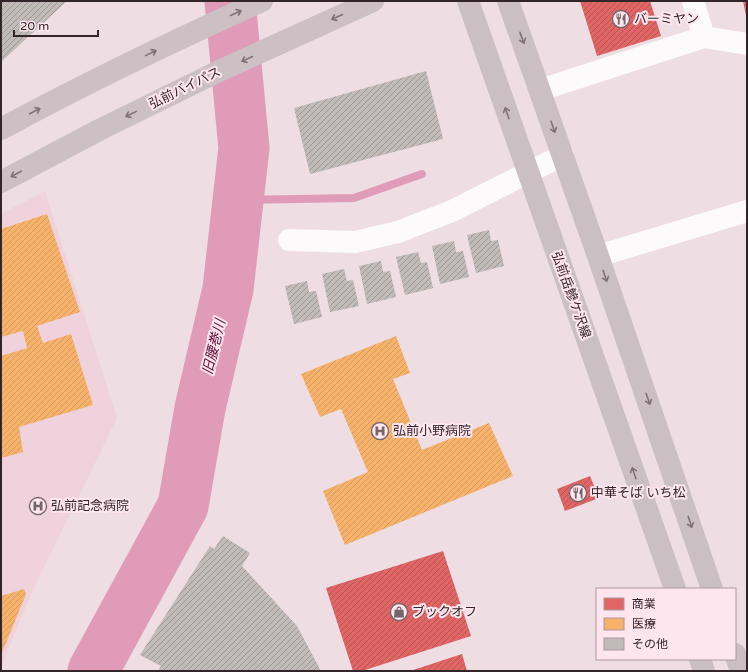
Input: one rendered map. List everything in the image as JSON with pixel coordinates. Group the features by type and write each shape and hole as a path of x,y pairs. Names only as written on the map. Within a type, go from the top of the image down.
{"highway":[{"path":"1,129 73,90 210,24 262,1"},
{"name":"弘前バイパス","path":"1,182 99,130 217,72 373,1"}],"main road":[{"name":"弘前岳鰺ケ沢線","path":"468,1 675,588"},
{"path":"508,1 563,155 712,588"},
{"path":"736,657 741,671"},
{"path":"700,660 704,671"}],"street":[{"path":"693,1 704,37"},
{"path":"540,90 704,37 747,44"},
{"path":"289,240 355,242 398,232 452,211 563,155"},
{"path":"598,256 747,211"}],"shaded area":[{"name":"弘前記念病院","path":"45,191 117,418 31,594 1,668 1,214"}],"building: 商業":[{"name":"バーミヤン","path":"580,1 650,1 661,36 597,56"},
{"path":"743,1 747,1 747,16 746,16"},
{"name":"中華そば いち松","path":"590,476 599,498 565,511 557,489"},
{"name":"ブックオフ","path":"443,551 471,636 362,671 353,671 326,588"},
{"path":"462,654 467,671 410,671"}],"building: 医療":[{"path":"47,214 80,312 37,326 43,343 71,334 93,405 19,427 23,452 1,458 1,356 27,348 23,331 1,337 1,229"},
{"path":"396,336 410,373 393,379 422,450 489,423 513,476 345,545 323,491 368,472 341,409 320,417 301,374"},
{"path":"24,589 26,594 1,655 1,596"}],"building: その他":[{"path":"1,1 67,1 1,62"},
{"path":"426,71 443,139 310,174 294,108"},
{"path":"489,230 491,241 498,240 504,266 476,273 467,235"},
{"path":"454,241 456,252 463,251 469,277 440,284 432,246"},
{"path":"418,252 421,263 427,262 433,288 405,295 396,257"},
{"path":"381,261 383,272 390,271 396,297 367,304 359,266"},
{"path":"344,269 347,281 353,280 359,306 330,312 322,274"},
{"path":"307,281 309,292 316,291 322,317 294,324 285,286"},
{"path":"223,536 250,553 242,566 297,626 321,671 158,671 161,666 140,655 210,546 214,549"}],"waterway":[{"name":"旧腰巻川","path":"93,671 183,506 200,408 228,289 244,148 230,1"},
{"path":"239,200 354,198 422,174"}],"place":[{"name":"バーミヤン","path":"621,19"},
{"name":"弘前小野病院","path":"380,431"},
{"name":"中華そば いち松","path":"578,493"},
{"name":"弘前記念病院","path":"38,506"},
{"name":"ブックオフ","path":"399,612"}]}
